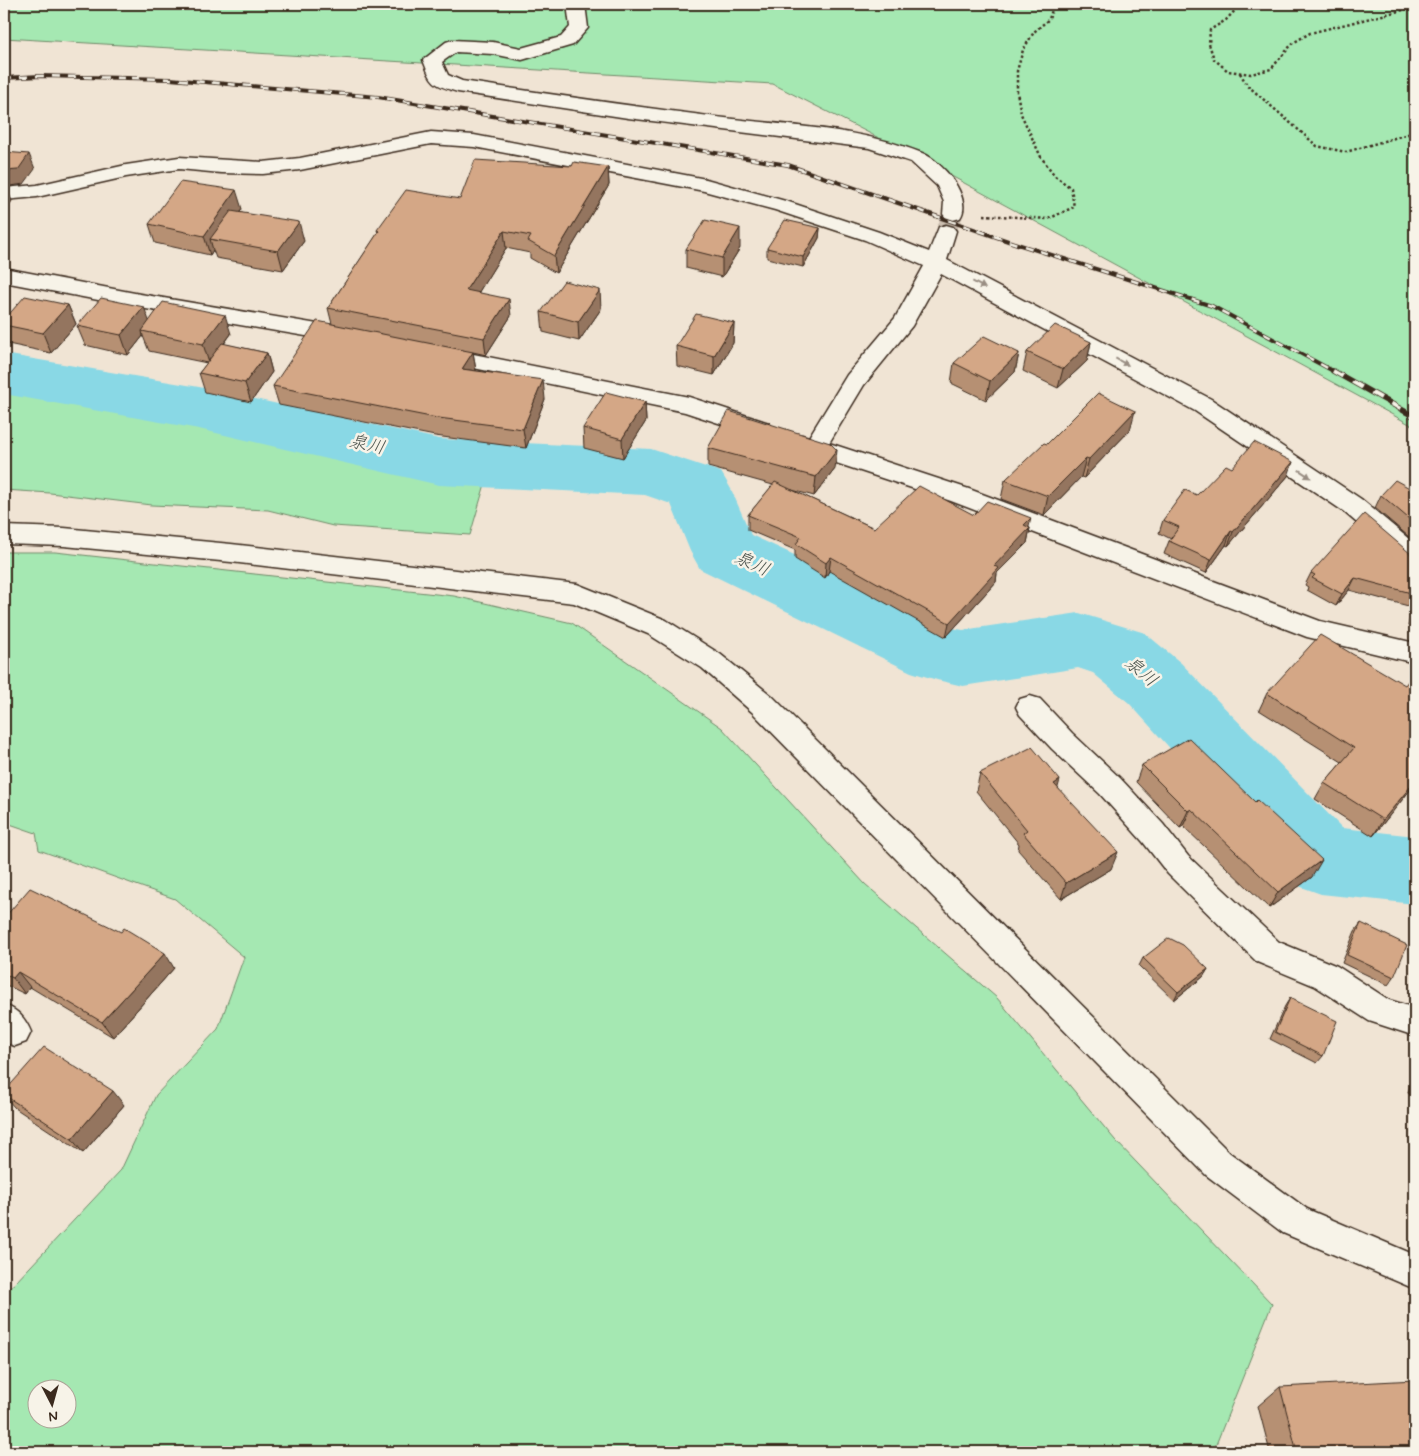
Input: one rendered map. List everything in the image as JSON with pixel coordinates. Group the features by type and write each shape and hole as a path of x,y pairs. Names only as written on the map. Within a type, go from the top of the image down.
{"street":[{"path":"576,4 579,28 567,41 522,54 493,48 452,46 432,60 440,79 458,86 628,112 872,142 918,158 946,183 954,202 951,219 936,263 904,321 855,380 815,447"},
{"path":"4,194 37,191 126,171 179,163 221,167 264,168 300,164 432,138 474,141 706,185 782,206 872,236 936,263 1203,405 1352,505 1415,558"},
{"path":"4,275 366,340"},
{"path":"415,350 689,405 960,495 1316,630 1415,653"},
{"path":"4,535 64,537 230,553 577,594 657,627 711,661 762,704 1218,1164 1295,1221 1415,1272"},
{"path":"1030,707 1062,741 1110,786 1153,833 1178,865 1268,952 1326,976 1380,1011 1415,1022"}],"path":[{"path":"951,219 1048,219 1074,207 1071,188 1055,176 1041,157 1020,114 1017,71 1023,50 1034,32 1049,19 1054,4"},
{"path":"1241,4 1226,20 1210,30 1209,44 1214,59 1228,71 1252,74 1271,69 1293,43 1310,33 1415,7"},
{"path":"1240,72 1247,85 1317,146 1346,152 1415,132"}],"green space":[{"path":"4,4 1415,4 1415,427 918,158 773,84 4,38"},
{"path":"14,388 267,435 422,470 488,474 470,535 333,526 268,510 151,505 50,493 4,490 4,397"},
{"path":"4,552 55,552 454,596 572,623 722,728 865,884 997,998 1115,1140 1272,1304 1213,1452 4,1452 4,1292 15,1283 121,1170 156,1095 218,1029 244,957 175,899 39,850 36,833 4,822"}],"building":[{"path":"4,152 29,154 18,170 4,171"},
{"path":"475,160 572,166 574,162 608,167 554,256 528,241 531,236 504,231 466,290 509,299 484,338 328,308 379,231 377,230 406,190 460,199"},
{"path":"180,182 236,190 204,236 149,224"},
{"path":"231,211 299,222 278,251 210,239"},
{"path":"705,220 740,228 722,258 686,249"},
{"path":"785,220 820,228 803,257 767,248"},
{"path":"564,281 600,290 578,322 541,312"},
{"path":"25,296 68,305 43,333 4,325 4,320"},
{"path":"101,298 144,307 121,335 77,326"},
{"path":"163,302 225,315 203,344 142,331"},
{"path":"696,314 734,323 714,356 676,346"},
{"path":"317,321 473,352 462,369 543,380 523,429 431,417 273,386"},
{"path":"1055,325 1091,342 1063,369 1027,352"},
{"path":"984,336 1019,353 990,381 954,363"},
{"path":"222,343 267,353 245,383 199,373"},
{"path":"606,392 645,402 622,439 583,428"},
{"path":"1098,393 1135,411 1089,459 1086,458 1048,496 1005,480 1044,443 1047,444"},
{"path":"729,411 830,443 837,450 816,477 708,448"},
{"path":"1254,442 1293,462 1233,532 1231,531 1211,560 1169,541 1179,527 1163,520 1185,490 1197,495 1226,465 1232,468"},
{"path":"1395,480 1415,491 1415,524 1381,495"},
{"path":"775,482 874,528 919,486 974,515 987,501 1031,518 1024,525 1030,528 994,566 999,568 949,623 831,557 826,563 796,544 801,537 748,515"},
{"path":"1364,514 1411,554 1415,555 1415,594 1355,578 1342,594 1312,578 1315,575 1311,573"},
{"path":"1320,635 1405,685 1415,673 1415,781 1383,820 1324,783 1354,748 1267,693"},
{"path":"1189,738 1255,802 1257,800 1322,860 1278,892 1191,809 1188,811 1142,765"},
{"path":"1032,747 1060,780 1054,784 1118,852 1066,883 1023,833 1027,830 980,773"},
{"path":"30,888 121,932 124,928 165,953 102,1022 18,972 13,978 4,974 4,918"},
{"path":"1361,923 1407,945 1394,977 1347,955"},
{"path":"1169,938 1183,945 1208,969 1178,992 1143,958"},
{"path":"1290,998 1337,1021 1323,1056 1275,1032"},
{"path":"44,1047 113,1091 72,1139 4,1095 4,1092"},
{"path":"1415,1380 1415,1452 1297,1452 1280,1387"}],"waterway":[{"name":"泉川","path":"4,374 199,408 439,462 651,472 698,489 724,551 937,652 963,658 1079,640 1119,653 1155,683 1321,860 1415,870"}],"tunnel":[{"path":"946,231 953,214"}],"railway":[{"path":"4,78 40,76 170,79 378,97 788,165 1011,242 1212,306 1335,372"},
{"path":"1333,371 1415,417"}]}
